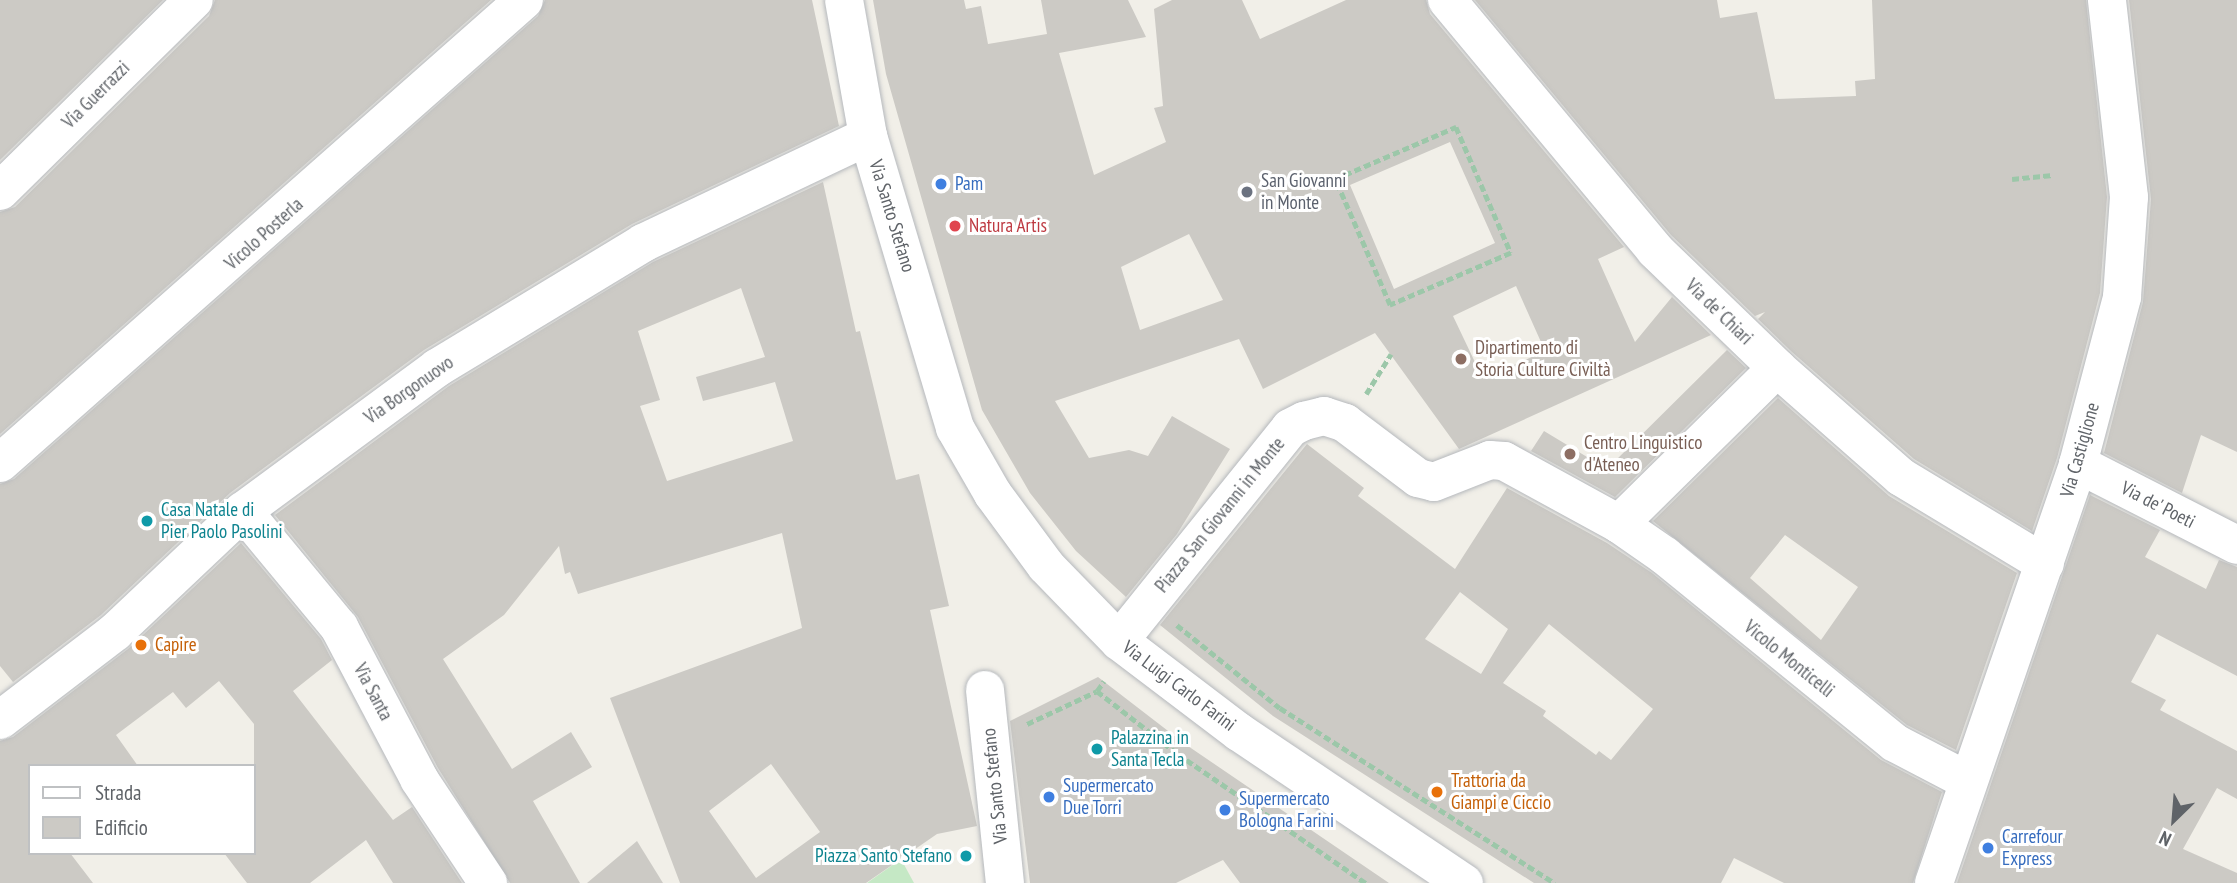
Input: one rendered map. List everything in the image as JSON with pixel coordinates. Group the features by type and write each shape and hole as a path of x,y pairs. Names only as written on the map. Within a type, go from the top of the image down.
{"street":[{"name":"Via Guerrazzi","path":"0,191 194,0"},
{"name":"Vicolo Posterla","path":"0,463 236,260 524,0"},
{"name":"Via Santo Stefano","path":"844,0 868,136 954,428"},
{"name":"Via de' Chiari","path":"1447,0 1655,250 1777,368 1901,477 2045,564"},
{"name":"Via Castiglione","path":"1934,883 2078,464 2122,297 2129,197 2107,0"},
{"name":"Via Borgonuovo","path":"0,720 115,632 243,511 437,368 643,243 868,136"},
{"path":"1619,524 1777,368"},
{"name":"Piazza San Giovanni in Monte","path":"1119,641 1290,428 1324,416 1345,423"},
{"name":"Vicolo Monticelli","path":"1345,423 1418,478 1434,482 1490,460 1521,467 1619,524 1675,564 1895,743 1968,781"},
{"name":"Via Luigi Carlo Farini","path":"954,428 993,494 1046,566 1119,641 1219,718 1464,883"},
{"name":"Via de' Poeti","path":"2078,464 2237,545"},
{"name":"Via Santa","path":"243,511 339,627 419,779 488,883"},
{"name":"Via Santo Stefano","path":"985,690 1005,883"}],"path":[{"path":"1456,127 1511,253 1415,294 1390,305 1335,179 1456,127"},
{"path":"2012,178 2053,175"},
{"path":"1345,423 1391,355"},
{"path":"1171,620 1280,708 1555,883"},
{"path":"1018,728 1097,691 1104,681"},
{"path":"1097,691 1178,754 1366,883"}],"green space":[{"path":"901,859 914,883 867,883"}],"building":[{"path":"0,0 163,0 0,160"},
{"path":"215,0 491,0 0,434 0,212 15,207 209,16"},
{"path":"545,0 812,0 839,126 632,224 424,350 230,493 101,615 13,682 0,666 0,484 14,479 538,16"},
{"path":"873,0 964,0 966,9 981,6 988,44 1047,34 1041,0 1128,0 1146,37 1059,53 1094,175 1166,142 1154,108 1163,106 1154,9 1172,0 1242,0 1260,39 1346,0 1426,0 1430,14 1624,247 1598,259 1635,342 1672,297 1711,335 1459,449 1375,333 1263,389 1239,339 1055,401 1089,458 1129,450 1148,456 1172,416 1230,449 1177,534 1126,597 1076,551 1030,493 982,410 886,74","holes":["1450,142 1495,243 1394,289 1350,185","1189,234 1223,300 1140,330 1121,267","1516,286 1545,351 1483,379 1453,316"]},
{"path":"1475,0 1717,0 1720,18 1757,12 1775,99 1856,96 1855,81 1875,79 1872,0 2086,0 2107,197 2100,293 2057,458 2032,531 1914,459 1792,352 1758,319 1765,312 1755,316 1671,235"},
{"path":"2129,0 2237,0 2237,452 2201,435 2182,493 2104,453 2143,302 2151,199"},
{"path":"823,182 856,332 860,331 896,480 919,474 949,606 930,610 977,826 937,834 866,883 680,883 610,698 802,628 782,533 578,594 570,572 565,574 559,546 504,615 443,659 512,769 571,732 592,767 533,801 580,883 510,883 438,768 358,617 275,515 449,386 653,262","holes":["741,288 765,357 696,377 703,401 775,382 793,441 667,481 640,406 660,400 638,331","771,764 820,832 756,878 709,811"]},
{"path":"1727,350 1746,368 1615,497 1531,451 1544,431 1607,469"},
{"path":"1778,398 1889,496 2017,573 1956,750 1907,725 1653,521","holes":["1785,535 1858,587 1821,640 1750,578"]},
{"path":"1307,444 1364,488 1358,496 1455,569 1507,488 1607,543 1652,573 1881,760 1942,792 1913,883 1784,883 1734,858 1721,883 1534,883 1273,716 1160,625","holes":["1460,592 1508,629 1481,674 1425,639","1549,624 1653,709 1611,760 1599,751 1596,755 1543,716 1546,711 1503,683"]},
{"path":"2090,495 2160,530 2145,557 2206,589 2219,560 2237,567 2237,676 2157,634 2131,682 2166,700 2160,710 2237,751 2237,799 2217,788 2183,849 2237,873 2237,883 1957,883"},
{"path":"241,543 321,639 332,660 293,691 393,820 412,807 462,883 393,883 366,840 310,883 247,883 226,855 256,855 254,724 219,681 186,708 173,692 116,735 137,764 28,764 28,855 72,855 93,883 0,883 0,741 13,737 128,649"},
{"path":"1098,677 1185,744 1389,883 1240,883 1223,860 1176,883 1030,883 1010,721"},
{"path":"637,841 663,883 587,883"}],"place":[{"name":"Pam","path":"941,184"},
{"name":"San Giovanni in Monte","path":"1247,192"},
{"name":"Natura Artis","path":"955,226"},
{"name":"Dipartimento di Storia Culture Civiltà","path":"1461,359"},
{"name":"Centro Linguistico d'Ateneo","path":"1570,454"},
{"name":"Casa Natale di Pier Paolo Pasolini","path":"147,521"},
{"name":"Capire","path":"141,645"},
{"name":"Palazzina in Santa Tecla","path":"1097,749"},
{"name":"Trattoria da Giampi e Ciccio","path":"1437,792"},
{"name":"Supermercato Due Torri","path":"1049,797"},
{"name":"Supermercato Bologna Farini","path":"1225,810"},
{"name":"Carrefour Express","path":"1988,848"},
{"name":"Piazza Santo Stefano","path":"966,856"}]}
